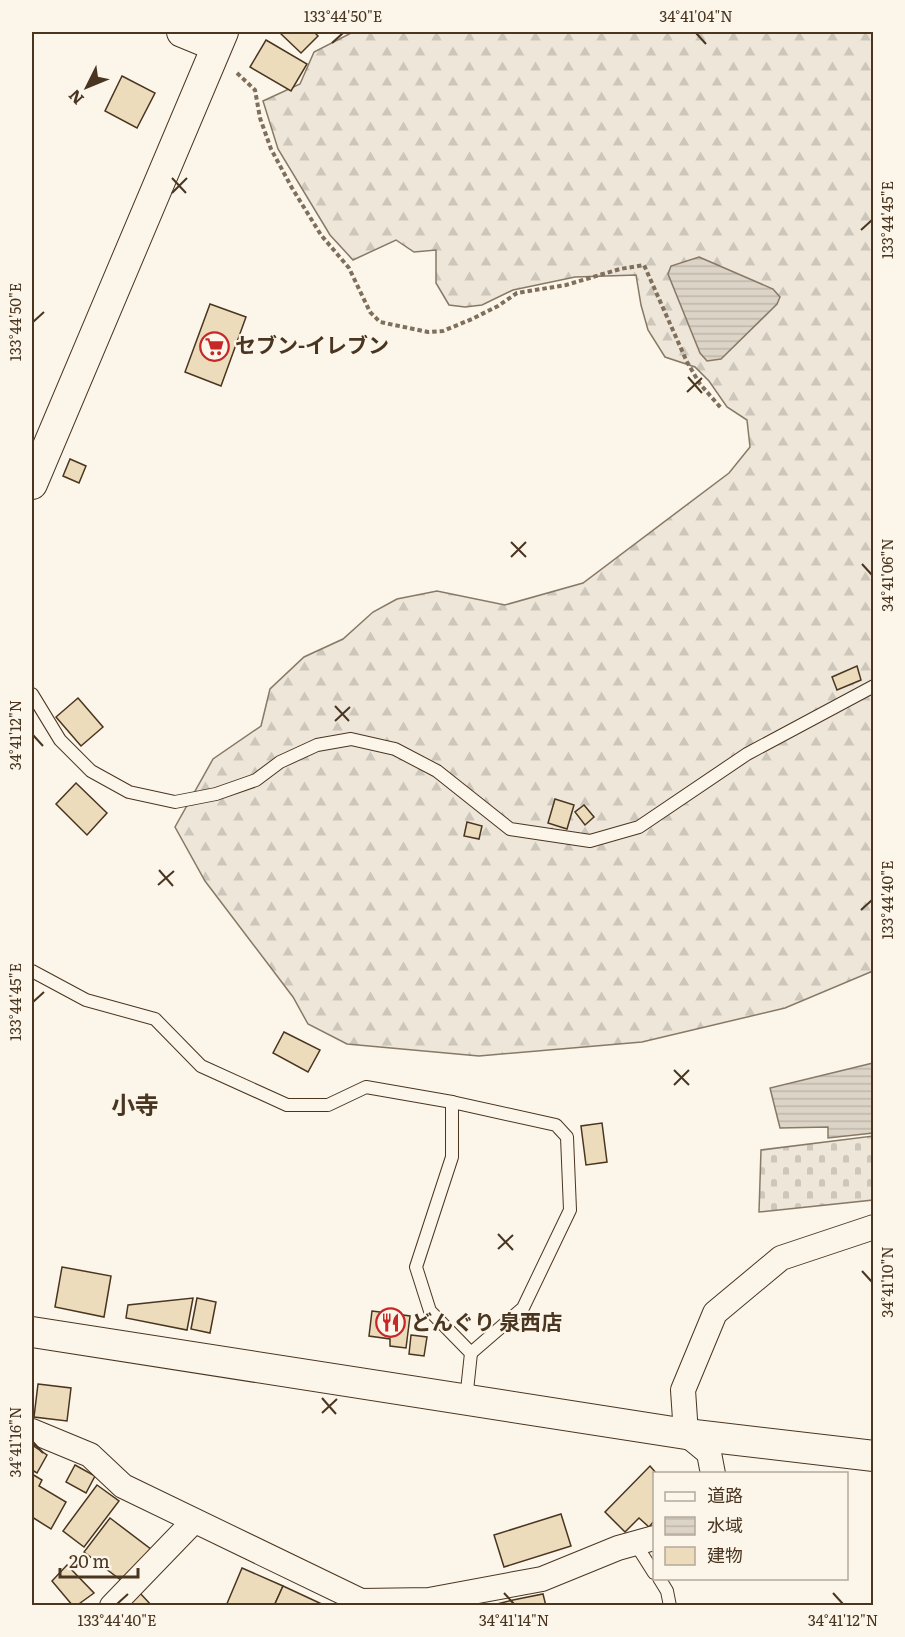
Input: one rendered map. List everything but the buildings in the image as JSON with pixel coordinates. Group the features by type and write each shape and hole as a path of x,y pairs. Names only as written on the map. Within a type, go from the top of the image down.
{"street":[{"path":"32,484 217,44 182,32"},
{"path":"714,1472 709,1453 686,1434 683,1390 715,1313 781,1258 873,1227"},
{"path":"32,1332 686,1434 873,1455"},
{"path":"32,1431 90,1455 123,1486 360,1603 429,1600 542,1579 618,1548 644,1541"},
{"path":"112,1605 194,1521"}],"lane":[{"path":"32,694 60,741 92,771 129,792 175,802 216,794 256,780 280,762 317,745 351,739 395,749 436,771 510,829 590,841 639,827 747,754 873,686"},
{"path":"32,971 86,1000 155,1019 201,1066 287,1105 328,1105 366,1087 452,1102 556,1125 567,1137 570,1210 523,1308 471,1353 466,1400"},
{"path":"452,1102 452,1157 416,1267 430,1311 471,1353"},
{"path":"644,1541 653,1570"},
{"path":"659,1580 667,1591 670,1605"}],"path":[{"path":"217,44 237,73 255,90 260,118 271,149 292,188 311,221 350,268 370,312 380,322 428,332 443,331 481,315 517,293 566,285 620,269 644,265 687,362 700,384 721,408"}],"green space":[{"path":"353,32 873,32 873,971 785,1008 642,1042 479,1056 347,1044 308,1024 293,997 205,881 175,827 213,759 261,726 270,689 304,657 343,639 373,612 397,599 437,591 505,605 583,583 729,473 750,447 747,420 727,407 709,381 695,367 665,357 648,330 636,275 575,277 513,290 482,305 465,307 449,305 436,283 436,250 414,252 396,240 353,260 330,235 278,149 263,101 300,84 314,52"},
{"path":"873,1136 873,1200 759,1212 761,1150"}],"water":[{"path":"699,257 773,289 780,297 777,304 721,359 707,361 700,353 668,274 671,266"},
{"path":"873,1063 873,1133 828,1138 828,1127 780,1128 770,1088"}],"place":[{"name":"セブン-イレブン","path":"214,346"},
{"name":"どんぐり 泉西店","path":"390,1323"}],"district":[{"name":"小寺","path":"135,1106"}]}
